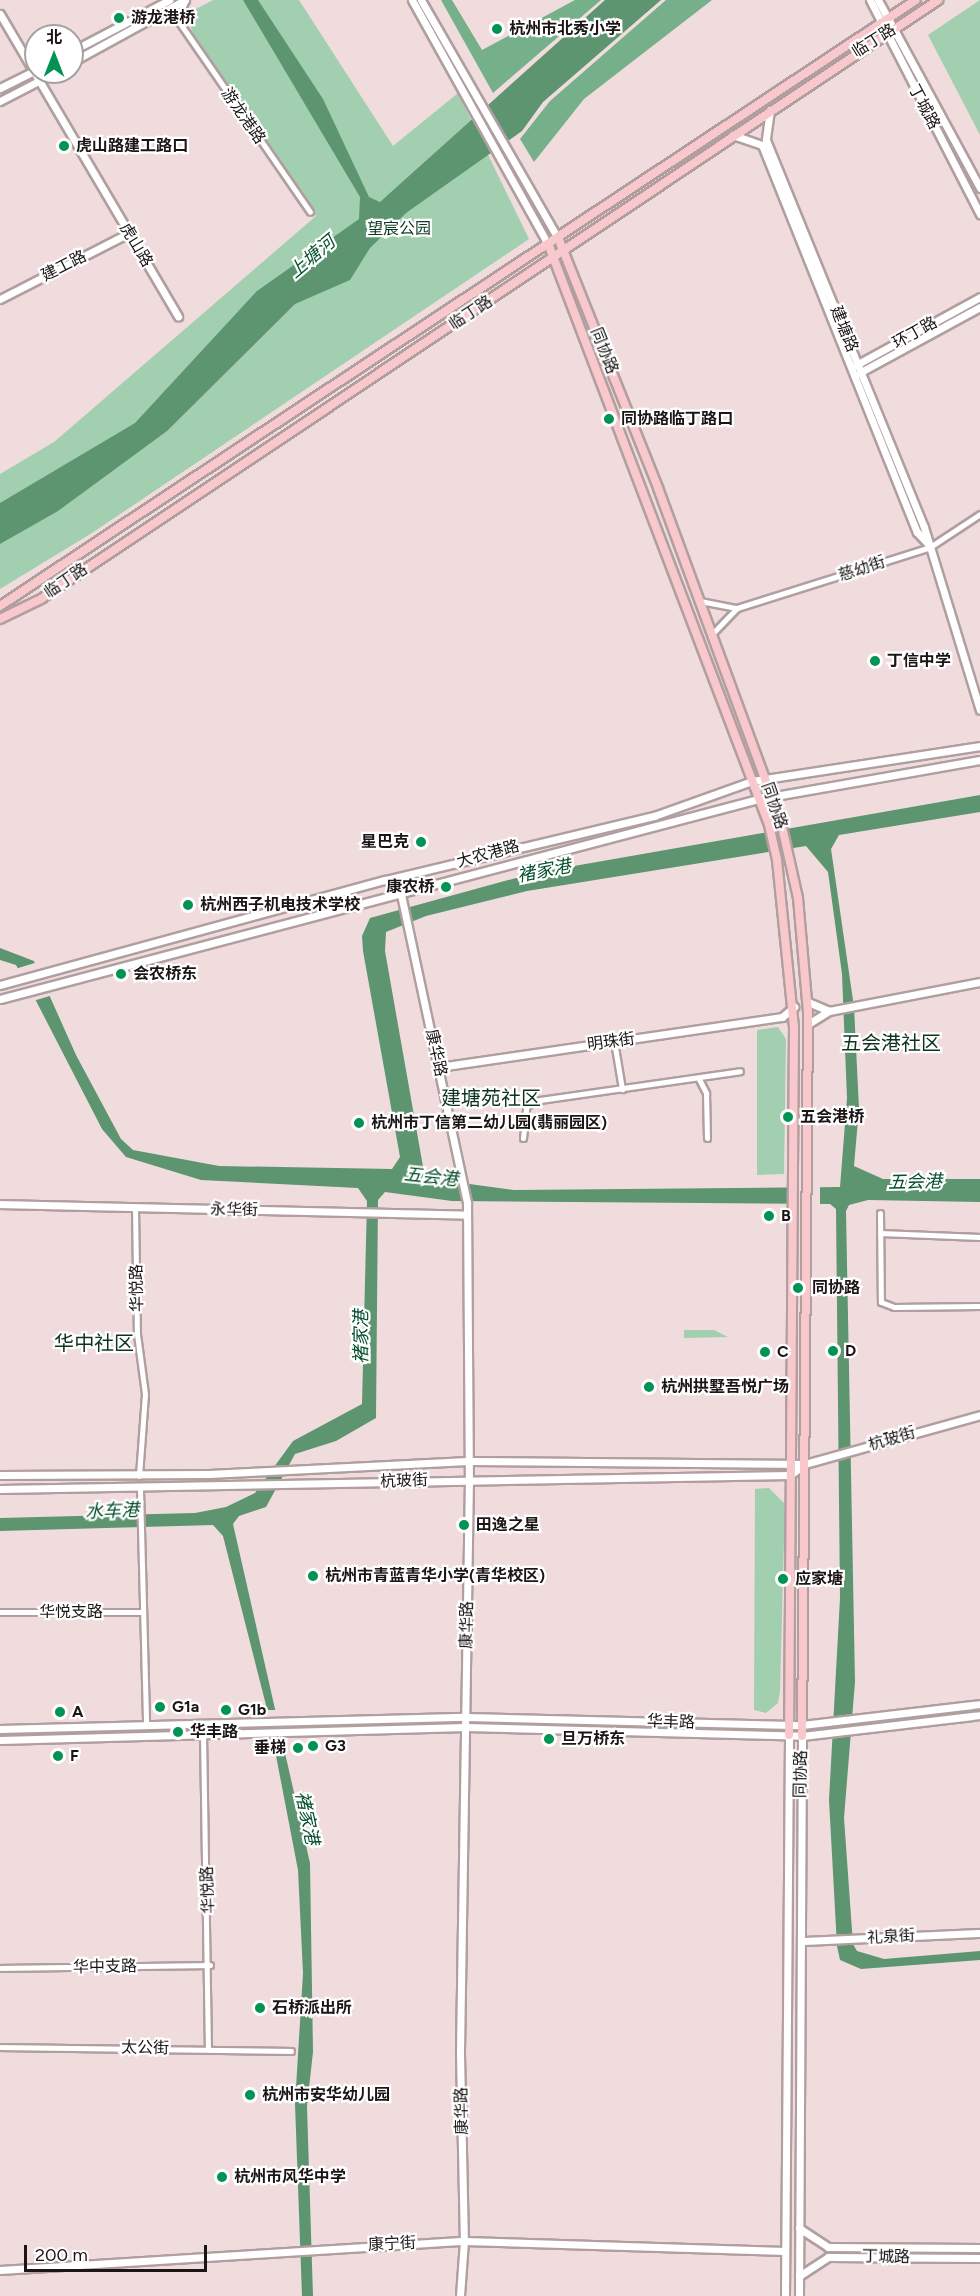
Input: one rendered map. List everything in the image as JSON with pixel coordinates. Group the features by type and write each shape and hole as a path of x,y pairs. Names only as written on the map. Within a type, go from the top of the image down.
{"main road":[{"name":"临丁路","path":"0,606 559,240 883,20 916,0"},
{"name":"临丁路","path":"0,619 41,599 554,259 770,110 938,0"},
{"name":"同协路","path":"559,240 700,601 781,822 789,857 808,1002 809,1209 802,1736"},
{"name":"同协路","path":"549,246 769,825 777,861 794,1007 795,1209 790,1475 789,1735"}],"street":[{"path":"84,45 169,0"},
{"path":"156,7 177,19 185,0"},
{"path":"84,54 156,7 185,0"},
{"name":"同协路","path":"412,0 512,170 559,240"},
{"name":"同协路","path":"421,0 478,97 549,246"},
{"name":"丁城路","path":"870,0 892,30 980,188"},
{"name":"丁城路","path":"878,0 884,34 980,214"},
{"path":"0,14 24,54"},
{"name":"游龙港路","path":"177,19 310,212"},
{"path":"0,88 24,76"},
{"path":"0,101 37,84"},
{"name":"虎山路","path":"40,84 178,316"},
{"name":"建塘路","path":"770,110 766,140 854,366 854,376 917,532 930,547"},
{"name":"建塘路","path":"733,135 762,145 854,366 861,372 930,547 980,710"},
{"name":"建工路","path":"0,299 129,233"},
{"name":"环丁路","path":"854,366 980,297"},
{"name":"环丁路","path":"854,376 980,307"},
{"name":"慈幼街","path":"712,634 737,609 930,547 980,514"},
{"path":"700,601 737,609"},
{"name":"大农港路","path":"0,985 394,878 654,816 752,781 980,746"},
{"name":"大农港路","path":"0,999 400,890 758,799 980,760"},
{"name":"康华路","path":"400,890 467,1203 469,1478 460,2054 464,2241 459,2296"},
{"path":"808,1024 828,1011 980,982"},
{"path":"808,1002 828,1011"},
{"path":"794,1007 782,1017 794,1026"},
{"name":"明珠街","path":"439,1067 782,1017"},
{"path":"614,1041 621,1089"},
{"path":"523,1138 526,1107 533,1101 699,1079 740,1071"},
{"path":"699,1079 706,1093 707,1138"},
{"name":"永华街","path":"0,1204 467,1215"},
{"name":"华悦路","path":"135,1208 137,1334 145,1394 139,1476"},
{"path":"880,1213 881,1302 980,1306"},
{"path":"880,1233 980,1237"},
{"name":"杭玻街","path":"0,1489 140,1491 469,1478 790,1475 805,1464 980,1414"},
{"name":"杭玻街","path":"0,1475 139,1476 468,1461 792,1462 805,1464"},
{"path":"140,1491 146,1725"},
{"name":"华悦支路","path":"0,1612 143,1612"},
{"name":"华丰路","path":"0,1729 288,1719 466,1717 802,1725 980,1704"},
{"name":"华丰路","path":"0,1740 288,1728 466,1727 802,1736 980,1715"},
{"name":"华悦路","path":"202,1731 210,1965 208,2049"},
{"name":"同协路","path":"785,2296 789,1735"},
{"name":"同协路","path":"799,2296 802,1736"},
{"name":"礼泉街","path":"802,1941 980,1934"},
{"name":"华中支路","path":"0,1968 210,1965"},
{"name":"太公街","path":"0,2047 291,2051"},
{"name":"丁城路","path":"799,2228 828,2247 980,2248"},
{"name":"康宁街","path":"0,2270 297,2249 464,2241 785,2252"},
{"name":"丁城路","path":"799,2276 828,2257 980,2258"}],"green space":[{"name":"望宸公园","path":"213,0 299,0 393,146 458,93 529,239 92,533 0,589 0,474 54,442 316,216 193,33 189,23 194,10"},
{"path":"980,0 980,135 928,35"},
{"path":"778,1027 786,1039 784,1174 757,1175 757,1030"},
{"path":"684,1330 714,1330 728,1337 684,1338"},
{"path":"769,1488 784,1503 784,1540 780,1691 778,1703 766,1713 754,1710 755,1489"}],"shaded area":[{"path":"441,0 452,0 482,50 575,0 601,0 493,93"},
{"path":"666,0 712,0 584,99 534,162 520,139 550,101"}],"water":[{"name":"上塘河","path":"243,0 258,0 323,99 369,197 380,202 605,0 661,0 543,102 522,131 406,213 370,248 350,280 295,304 167,431 58,511 0,544 0,503 135,423 257,291 359,219 360,197"},
{"name":"五会港","path":"980,795 980,812 839,835 831,849 854,1007 859,1108 854,1166 883,1179 980,1179 980,1202 868,1200 849,1205 846,1211 855,1682 844,1818 853,1944 857,1951 884,1959 980,1951 980,1960 861,1969 840,1960 837,1946 829,1800 840,1598 836,1209 830,1204 452,1201 385,1192 378,1200 376,1418 336,1441 295,1454 266,1507 239,1516 233,1524 310,1863 313,2052 307,2106 313,2296 302,2296 295,2104 303,1973 298,1870 267,1709 223,1536 213,1525 0,1531 0,1518 195,1513 226,1507 255,1493 293,1441 362,1404 367,1201 358,1188 201,1180 126,1157 102,1129 16,965 0,960 0,948 34,961 76,1055 121,1139 133,1150 219,1166 392,1169 400,1157 363,951 362,936 370,918 534,873","holes":["806,846 828,872 842,974 847,1098 840,1187 514,1190 425,1178 385,951 386,932 426,916 527,891"]}],"pier":[{"path":"38,962 53,995 33,1001 15,969"},
{"path":"791,1187 820,1187 820,1208 791,1208"},
{"path":"264,1710 280,1710 286,1738 270,1738"}],"place":[{"name":"游龙港桥","path":"119,18"},
{"name":"杭州市北秀小学","path":"497,29"},
{"name":"虎山路建工路口","path":"64,146"},
{"name":"同协路临丁路口","path":"609,419"},
{"name":"丁信中学","path":"875,661"},
{"name":"星巴克","path":"421,842"},
{"name":"康农桥","path":"446,887"},
{"name":"杭州西子机电技术学校","path":"188,905"},
{"name":"会农桥东","path":"121,974"},
{"name":"五会港桥","path":"788,1117"},
{"name":"杭州市丁信第二幼儿园(翡丽园区)","path":"359,1123"},
{"name":"B","path":"769,1216"},
{"name":"同协路","path":"798,1288"},
{"name":"D","path":"833,1351"},
{"name":"C","path":"765,1352"},
{"name":"杭州拱墅吾悦广场","path":"649,1387"},
{"name":"田逸之星","path":"464,1525"},
{"name":"杭州市青蓝青华小学(青华校区)","path":"313,1576"},
{"name":"应家塘","path":"783,1579"},
{"name":"G1a","path":"160,1707"},
{"name":"G1b","path":"226,1710"},
{"name":"A","path":"60,1712"},
{"name":"华丰路","path":"178,1732"},
{"name":"旦万桥东","path":"549,1739"},
{"name":"G3","path":"313,1746"},
{"name":"垂梯","path":"298,1748"},
{"name":"F","path":"58,1756"},
{"name":"石桥派出所","path":"260,2008"},
{"name":"杭州市安华幼儿园","path":"250,2095"},
{"name":"杭州市风华中学","path":"222,2177"}],"district":[{"name":"五会港社区","path":"891,1043"},
{"name":"建塘苑社区","path":"491,1098"},
{"name":"华中社区","path":"94,1343"}],"water label":[{"name":"褚家港","path":"544,871"},
{"name":"褚家港","path":"361,1337"},
{"name":"水车港","path":"112,1511"},
{"name":"褚家港","path":"307,1818"}]}
